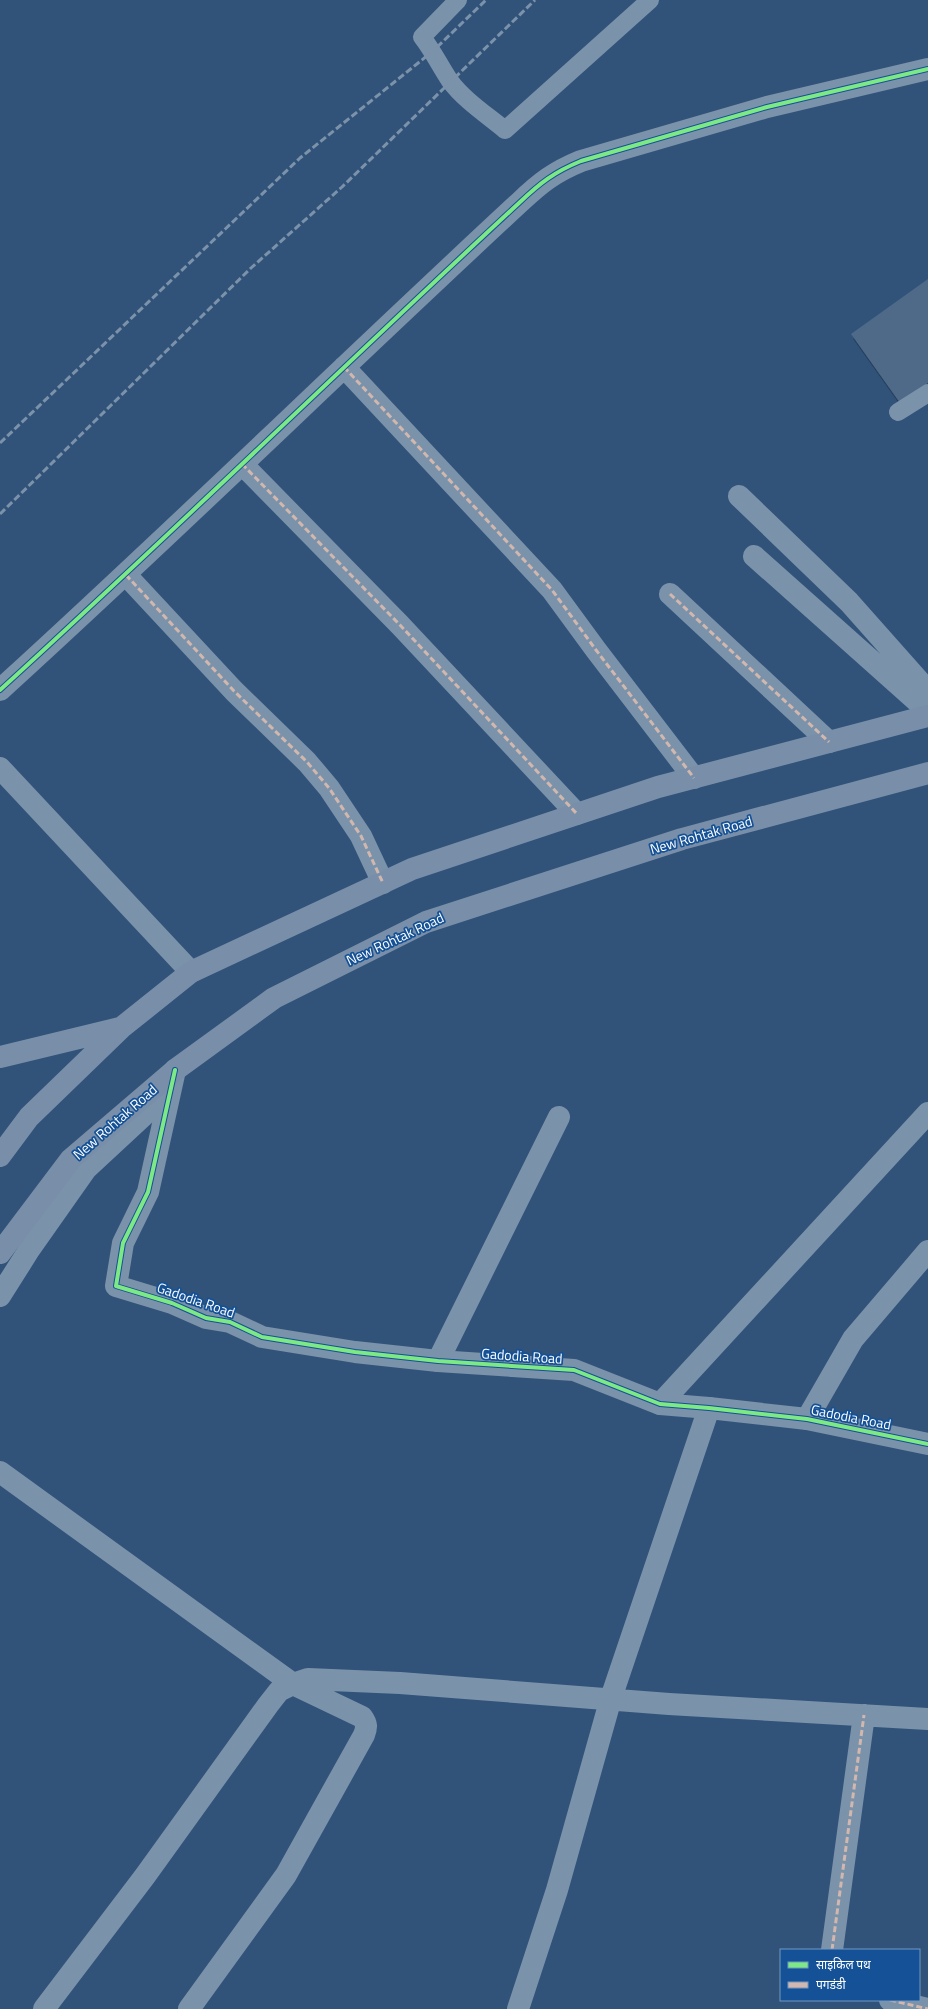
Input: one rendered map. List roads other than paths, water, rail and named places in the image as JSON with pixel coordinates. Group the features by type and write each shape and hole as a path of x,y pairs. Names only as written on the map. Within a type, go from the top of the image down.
{"main road":[{"path":"0,1156 29,1118 121,1028 191,972 412,869 658,787 928,716"},
{"name":"New Rohtak Road","path":"0,1253 71,1159 174,1070 274,998 426,922 682,839 928,773"},
{"path":"0,1057 121,1028"}],"street":[{"path":"0,690 126,575 344,366 539,185 560,170 581,161 767,107 928,69"},
{"path":"344,366 552,590 694,778"},
{"path":"242,464 400,625 577,814"},
{"path":"739,496 848,602 928,691"},
{"path":"754,556 928,711"},
{"path":"126,575 234,691 307,762 330,788 361,836 383,883"},
{"path":"670,594 828,742"},
{"path":"0,768 191,972"},
{"path":"0,1296 29,1250 86,1169 170,1092 174,1070"},
{"name":"Gadodia Road","path":"170,1092 148,1192 123,1243 116,1286 172,1303 206,1318 230,1322 262,1337 356,1352 438,1361 574,1370 660,1404 807,1419 928,1444"},
{"path":"660,1404 928,1113"},
{"path":"438,1361 559,1116"},
{"path":"807,1419 853,1339 928,1252"},
{"path":"518,2009 559,1882 611,1698 709,1408"},
{"path":"0,1472 293,1684 362,1717 367,1727 364,1735 286,1875 189,2009"},
{"path":"44,2009 145,1876 268,1705 279,1692 293,1684 308,1679 400,1683 611,1698 669,1704 928,1719"},
{"path":"832,1949 864,1715"},
{"path":"894,2001 928,2009"}],"lane":[{"path":"458,0 422,37 433,51 450,81 461,93 505,130 650,0"},
{"path":"898,412 928,393"}],"railway":[{"path":"0,443 300,158 433,51 486,0"},
{"path":"0,514 251,268 342,187 535,0"}]}
